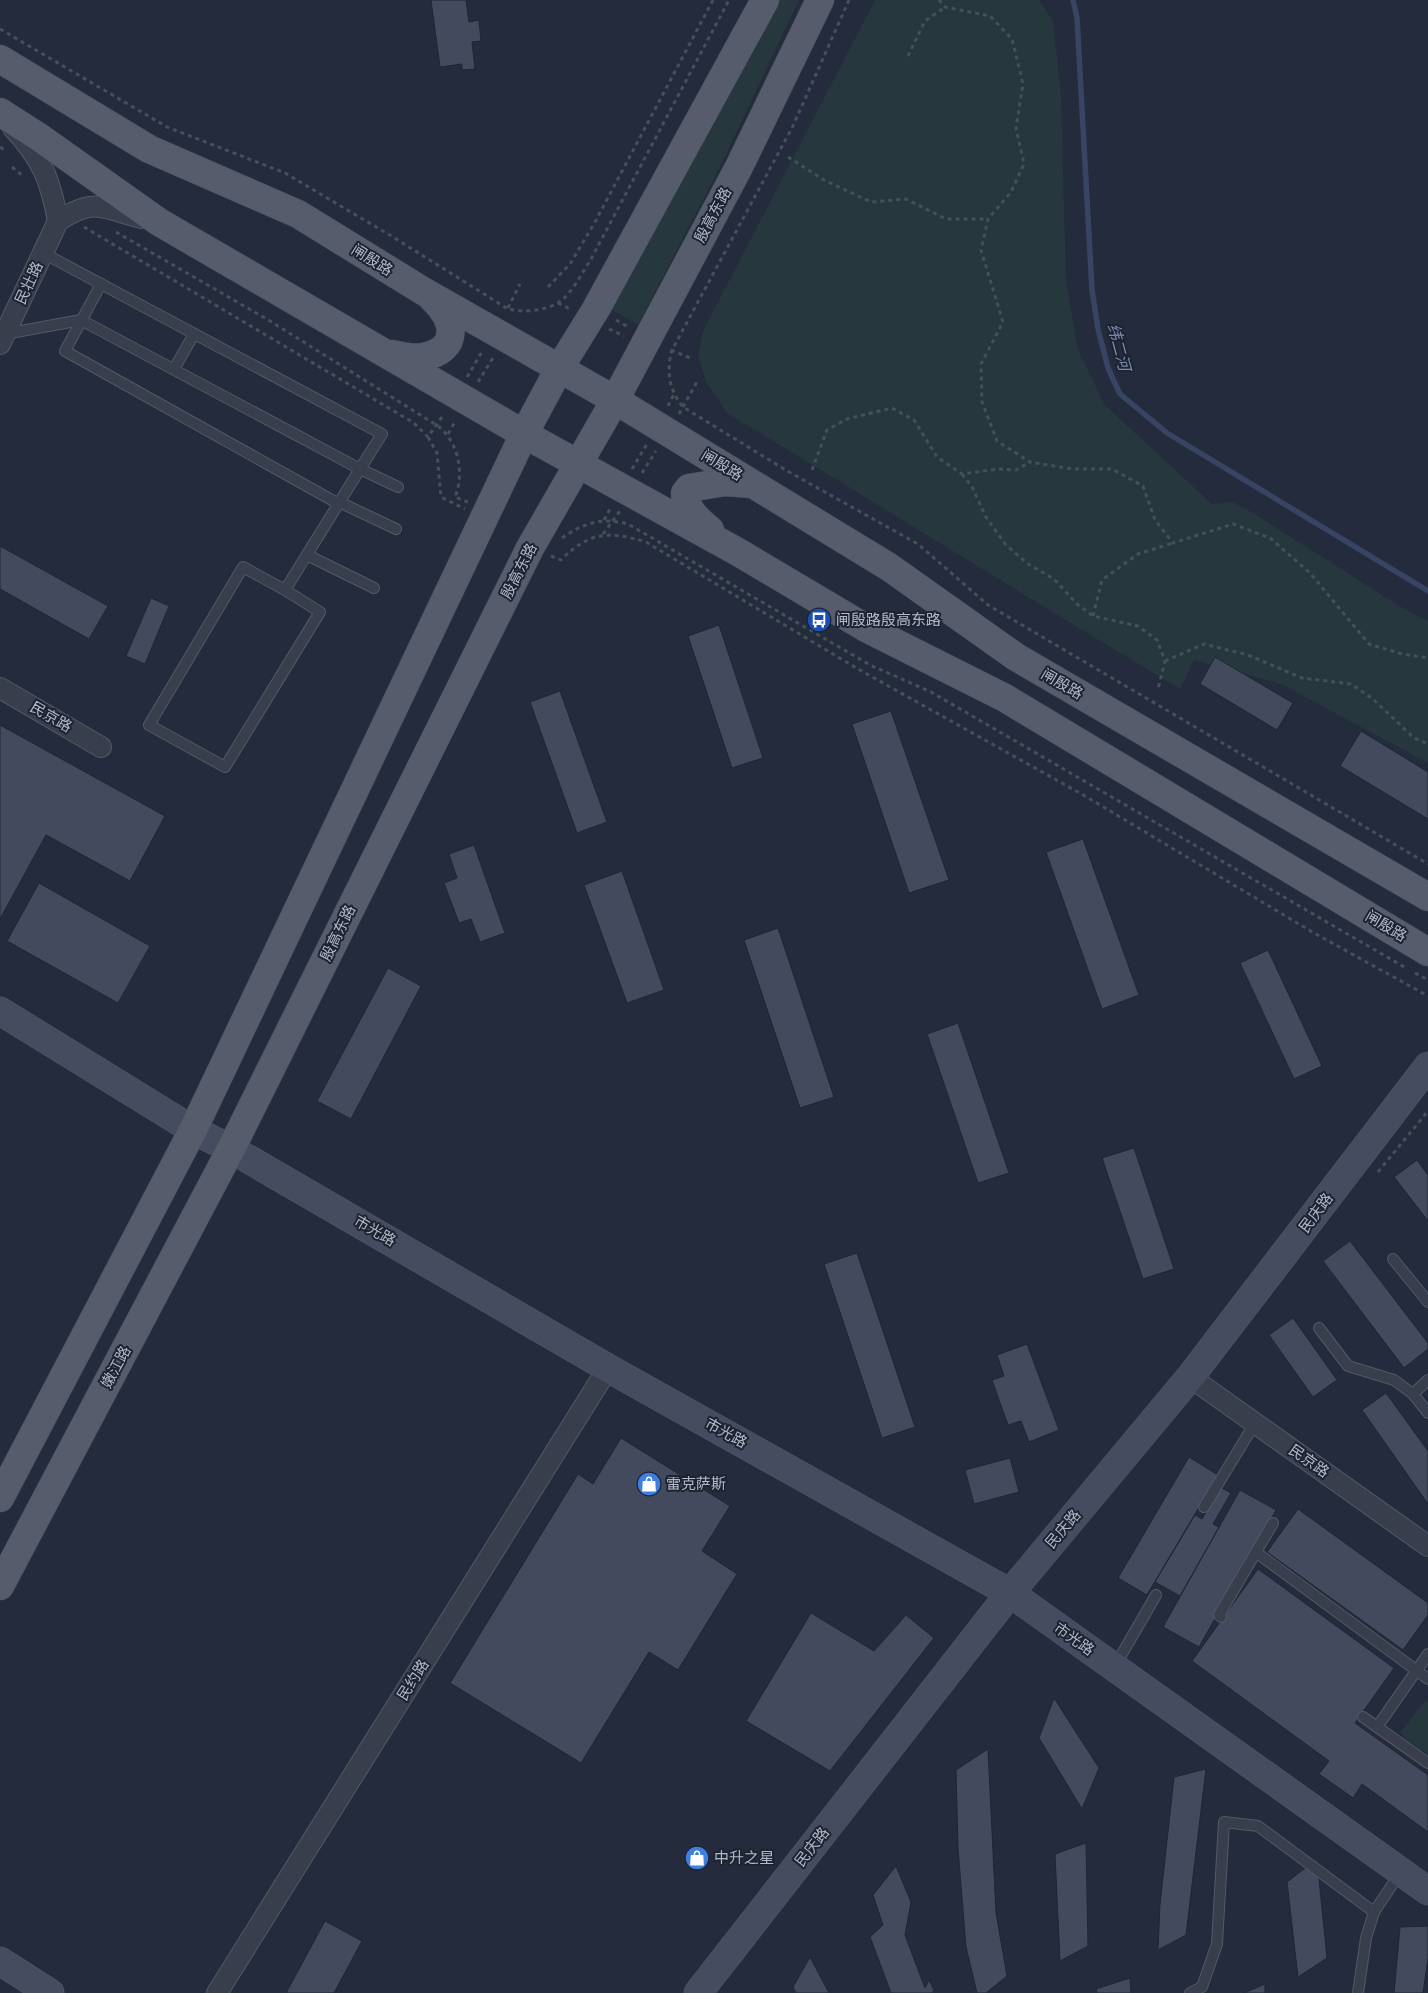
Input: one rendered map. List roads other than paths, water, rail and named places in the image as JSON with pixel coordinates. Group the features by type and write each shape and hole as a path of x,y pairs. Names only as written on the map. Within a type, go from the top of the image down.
{"main road":[{"path":"0,1498 194,1130 524,434 559,369 590,319 765,0"},
{"name":"殷高东路","path":"232,1149 530,548 615,400 738,167 820,0"},
{"name":"闸殷路","path":"0,59 149,149 298,214 423,291 615,400 889,567 1016,657 1428,898"},
{"name":"闸殷路","path":"0,113 40,136 159,222 388,353 524,434 738,552 866,628 1005,698 1428,952"},
{"path":"388,353 412,358 423,357 446,346 451,334 451,325 446,312 423,291"},
{"path":"738,552 698,519 685,500 685,493 689,488 704,484 725,482 754,484"},
{"name":"嫩江路","path":"0,1586 232,1149"}],"street":[{"path":"0,113 27,143 43,168 50,182 58,221 73,211 99,205 159,222"},
{"name":"民壮路","path":"2,339 58,221"},
{"name":"民京路","path":"0,688 101,747"},
{"path":"1397,932 1428,957"},
{"name":"市光路","path":"0,1012 194,1130 232,1149 608,1368 1010,1593 1428,1891"},
{"name":"民庆路","path":"698,1993 1010,1593 1190,1377 1428,1066"},
{"name":"民约路","path":"217,1993 608,1368"},
{"name":"民京路","path":"1190,1377 1428,1546"},
{"path":"0,1961 50,1993"}],"lane":[{"path":"43,253 382,434 285,590"},
{"path":"101,284 65,351 339,503 396,529"},
{"path":"2,339 81,320 360,469 398,487"},
{"path":"174,369 194,334"},
{"path":"307,554 374,588"},
{"path":"243,567 285,590 320,612 225,767 149,725 243,567"},
{"path":"1393,1259 1428,1302"},
{"path":"1319,1328 1348,1366 1394,1380 1413,1394 1428,1413"},
{"path":"1413,1394 1428,1380"},
{"path":"1204,1507 1255,1423"},
{"path":"1222,1617 1219,1615 1274,1523"},
{"path":"1256,1553 1428,1679"},
{"path":"1114,1667 1156,1596"},
{"path":"1377,1727 1428,1654"},
{"path":"1363,1717 1428,1764"},
{"path":"1190,1993 1202,1986 1218,1944 1224,1822 1258,1826 1374,1912"},
{"path":"1358,1993 1366,1938 1374,1912 1401,1872"}],"waterway":[{"name":"纬二河","path":"1073,0 1077,18 1092,290 1098,329 1108,368 1120,394 1167,433 1428,591"}],"place":[{"name":"闸殷路殷高东路","path":"819,620"},
{"name":"雷克萨斯","path":"649,1484"},
{"name":"中升之星","path":"697,1858"}]}
